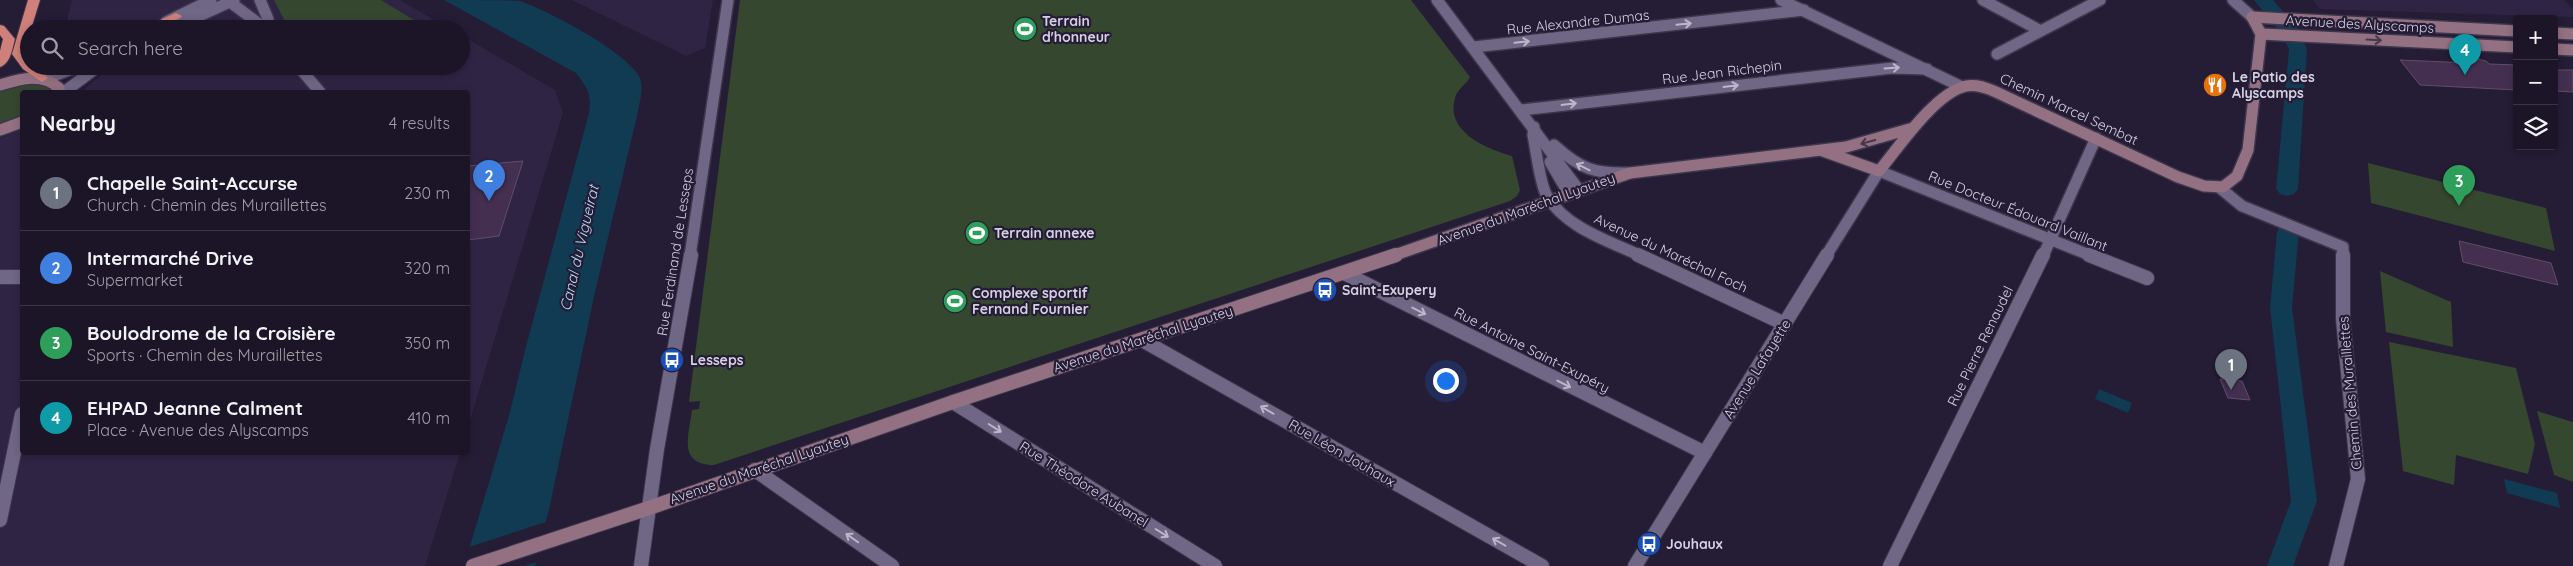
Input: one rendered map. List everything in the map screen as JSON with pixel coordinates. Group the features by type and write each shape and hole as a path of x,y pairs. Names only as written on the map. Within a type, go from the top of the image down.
{"highway":[{"path":"26,20 34,0"},
{"path":"167,20 176,16"},
{"path":"0,28 8,39 4,58 0,63"},
{"path":"40,75 44,78"}],"main road":[{"name":"Avenue des Alyscamps","path":"2252,17 2513,31"},
{"path":"2220,188 2232,183 2245,159 2262,34 2252,17"},
{"path":"2558,33 2573,34"},
{"name":"Avenue des Alyscamps","path":"2262,34 2513,47"},
{"path":"2558,49 2573,50"},
{"path":"0,85 26,78 44,78 54,81 59,90"},
{"name":"Chemin Marcel Sembat","path":"1962,87 1977,85 1988,88 2185,179 2203,186 2220,188"},
{"path":"1879,171 1913,128 1953,92 1962,87"},
{"path":"0,130 20,123"},
{"name":"Avenue du Maréchal Lyautey","path":"473,566 649,508 953,402 1344,273 1630,173 1866,143 1913,128"},
{"name":"Avenue du Maréchal Lyautey","path":"1821,150 1879,171"}],"street":[{"path":"169,20 211,0"},
{"path":"260,0 268,20"},
{"name":"Rue Ferdinand de Lesseps","path":"641,566 657,449 694,230 728,0"},
{"path":"1437,0 1521,110 1574,192"},
{"name":"Chemin Marcel Sembat","path":"1782,0 1962,87"},
{"path":"1984,0 2039,30"},
{"path":"1997,54 2039,30 2100,0"},
{"path":"2233,0 2252,17"},
{"path":"191,20 232,1 256,20"},
{"name":"Rue Alexandre Dumas","path":"1474,47 1804,10"},
{"name":"Rue Jean Richepin","path":"1521,110 1892,68 1927,69"},
{"path":"44,78 53,75"},
{"path":"67,90 87,75"},
{"path":"306,75 318,90"},
{"path":"1533,131 1584,168 1594,172 1630,173"},
{"path":"1533,131 1546,195 1550,200"},
{"name":"Rue Pierre Renaudel","path":"1890,566 2050,241 2096,138"},
{"name":"Rue Docteur Édouard Vaillant","path":"1879,171 2050,241 2147,278"},
{"name":"Avenue Lafayette","path":"1635,566 1879,171"},
{"name":"Chemin Marcel Sembat","path":"2220,188 2242,206 2342,248"},
{"name":"Avenue du Maréchal Foch","path":"1550,200 1562,214 1581,228 1785,324"},
{"name":"Chemin des Muraillettes","path":"2336,566 2358,480 2343,319 2342,248"},
{"name":"Rue Antoine Saint-Exupéry","path":"1344,273 1705,453"},
{"path":"0,277 20,277"},
{"name":"Rue Léon Jouhaux","path":"1142,340 1542,566"},
{"name":"Rue Théodore Aubanel","path":"953,402 1215,566"},
{"path":"0,520 20,424"},
{"path":"755,470 892,566"}],"shaded area":[{"path":"72,0 400,0 434,20 67,20"},
{"path":"572,0 713,0 705,48 686,56"},
{"path":"2313,0 2564,0 2573,10 2573,17 2558,17 2558,15 2320,9"},
{"path":"470,40 555,90 563,113 470,420 470,90 83,90 101,75 470,75"},
{"path":"20,130 20,455 459,455 425,566 0,566 0,138"}],"green space":[{"path":"274,0 381,0 414,20 284,20"},
{"name":"Complexe sportif Fernand Fournier","path":"740,0 1411,0 1470,77 1455,98 1454,110 1456,120 1470,137 1480,144 1512,156 1520,190 1517,196 1510,201 714,465 702,463 695,460 690,454 688,447 692,410 699,409 700,401 689,402"},
{"path":"32,81 50,86 51,90 20,90 20,119 0,124 0,89"},
{"path":"2368,163 2546,208 2555,251 2371,203"},
{"path":"2380,271 2451,302 2453,347 2386,332"},
{"path":"2389,342 2516,368 2535,444 2528,474 2456,455 2454,485 2403,471"},
{"path":"2537,411 2573,422 2573,482 2554,475"}],"water":[{"name":"Canal du Vigueirat","path":"444,0 520,1 549,13 604,45 620,57 633,68 640,78 642,87 535,566 464,566 510,412 589,113 589,96 586,87 576,73"},
{"path":"2099,389 2132,403 2128,413 2095,399"},
{"path":"2504,479 2557,493 2560,508 2507,493"}],"pier":[{"path":"549,521 539,561 524,566 461,566 466,548"}],"building":[{"path":"2473,58 2486,61 2489,64 2513,65 2513,90 2420,85 2400,60 2470,63"},
{"path":"2558,70 2573,70 2573,92 2558,91"},
{"path":"523,161 499,236 470,240 470,166"},
{"path":"2459,241 2551,263 2558,285 2463,262"},
{"path":"2220,379 2242,381 2250,400 2228,398"}],"waterway":[{"path":"2263,0 2290,31 2298,49 2287,189"},
{"path":"2280,566 2304,501 2281,307 2288,232"}],"place":[{"name":"Terrain d'honneur","path":"1025,29"},
{"name":"EHPAD Jeanne Calment","path":"2465,75"},
{"name":"Le Patio des Alyscamps","path":"2215,85"},
{"name":"Intermarché Drive","path":"489,201"},
{"name":"Boulodrome de la Croisière","path":"2459,206"},
{"name":"Terrain annexe","path":"977,233"},
{"name":"Saint-Exupery","path":"1325,290"},
{"name":"Complexe sportif Fernand Fournier","path":"955,301"},
{"name":"Lesseps","path":"672,360"},
{"name":"Chapelle Saint-Accurse","path":"2231,390"},
{"name":"Jouhaux","path":"1649,544"}]}
